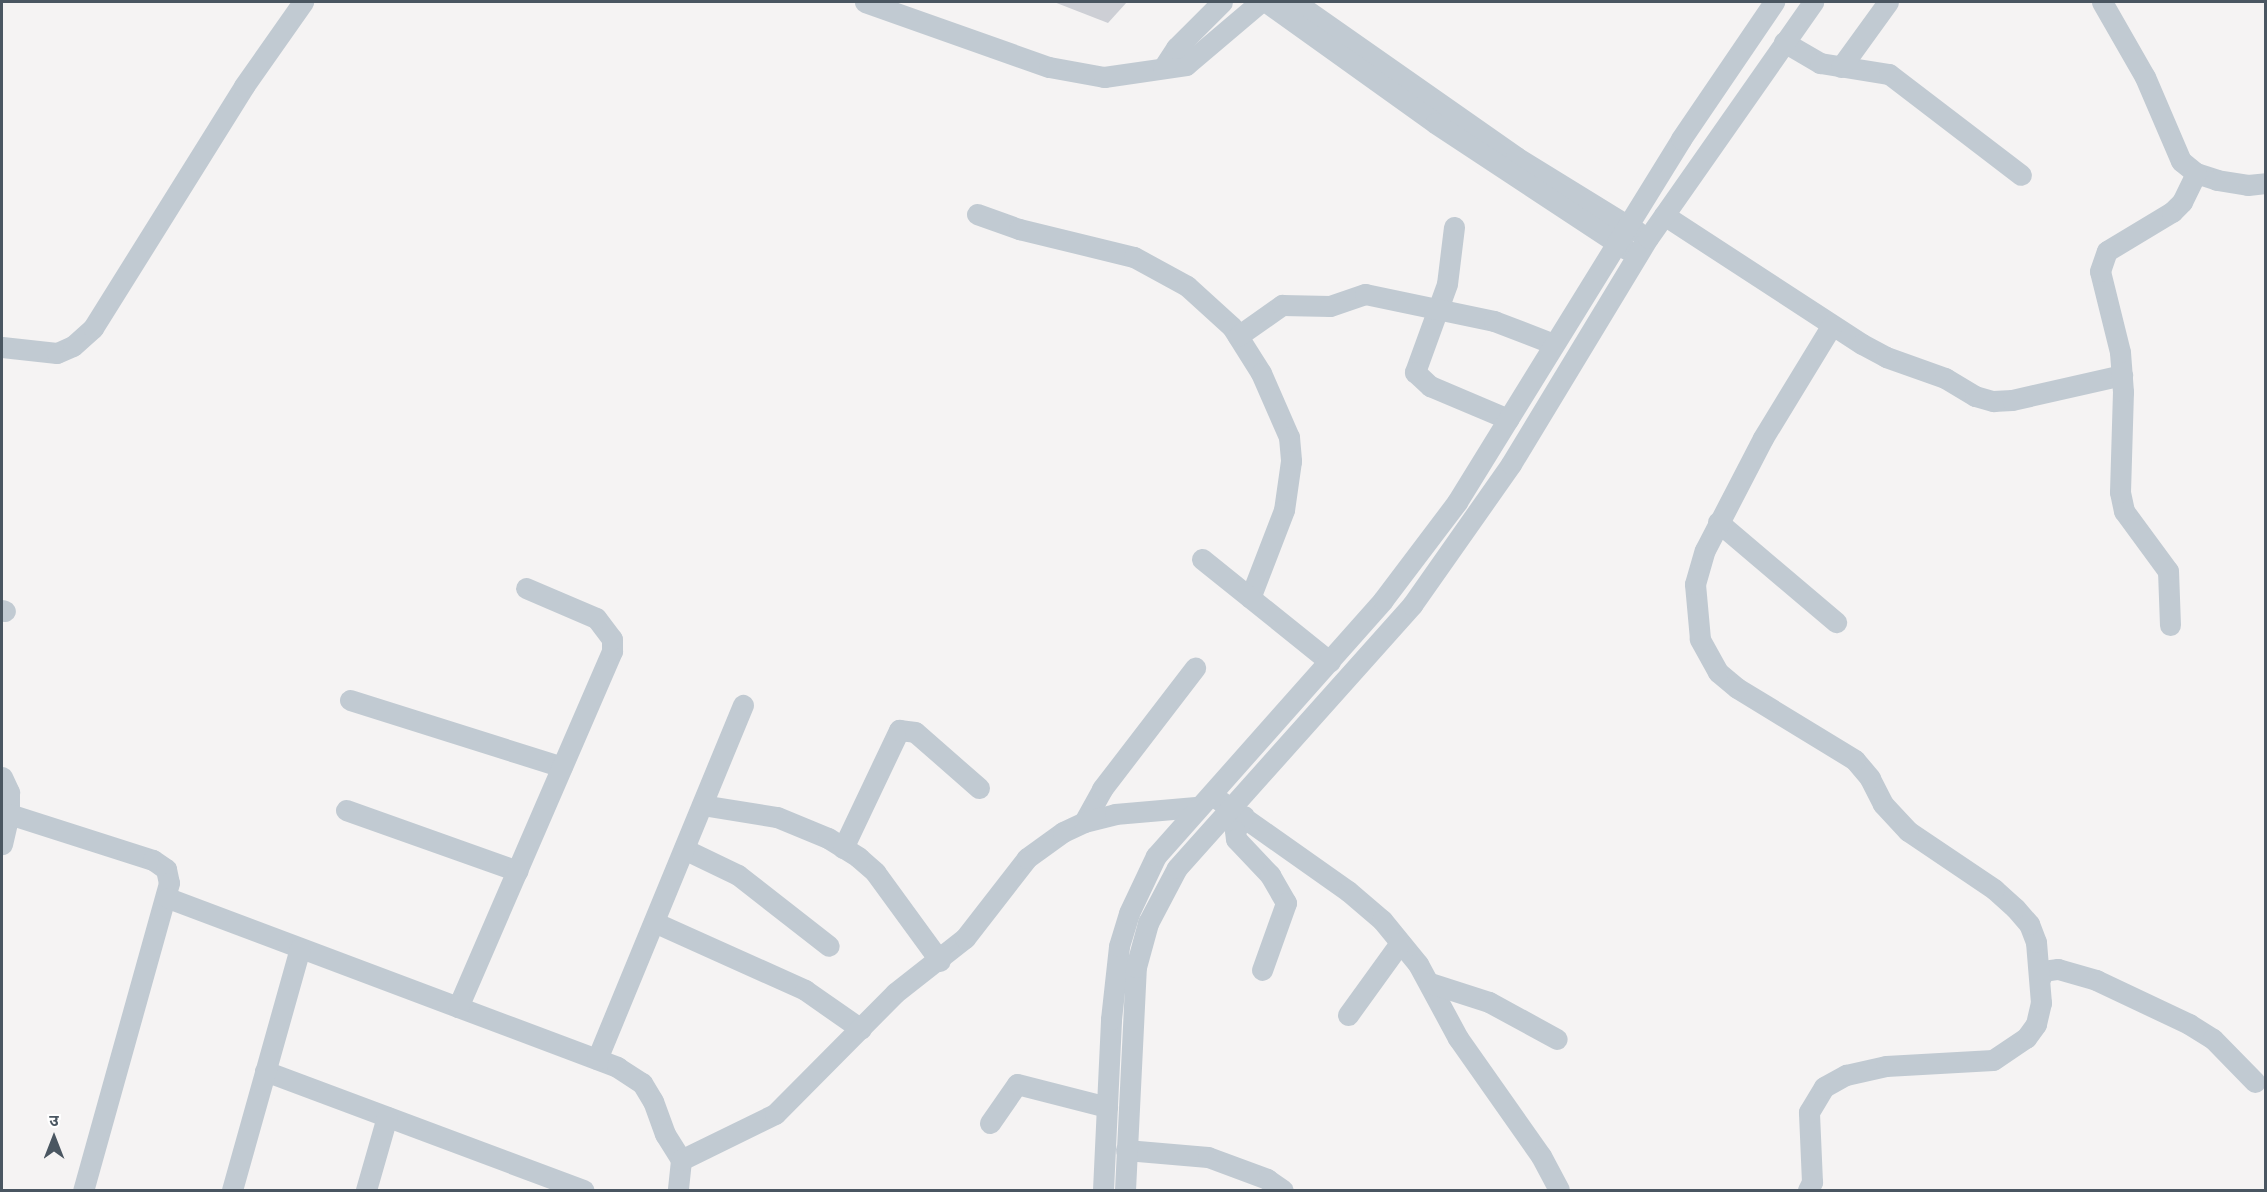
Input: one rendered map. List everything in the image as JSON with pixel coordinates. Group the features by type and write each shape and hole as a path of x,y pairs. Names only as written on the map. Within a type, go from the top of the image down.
{"street":[{"path":"2,347 57,353 73,346 93,328 244,86 303,2"},
{"path":"865,2 1079,74 1121,77 1186,65 1263,3 1454,135 1642,247"},
{"path":"1163,68 1176,48 1222,2"},
{"path":"1296,2 1622,234"},
{"path":"1103,1191 1115,976 1129,913 1156,856 1202,800 1330,662 1383,600 1450,511 1622,234 1774,2"},
{"path":"1125,1191 1133,992 1141,943 1177,868 1237,811 1412,604 1511,464 1642,247 1813,2"},
{"path":"1841,67 1888,2"},
{"path":"2102,2 2145,77 2181,161 2196,172 2248,185 2265,183"},
{"path":"1784,42 1820,63 1889,74 2021,175"},
{"path":"2170,625 2168,571 2124,511 2120,492 2122,375 2115,322 2103,289 2102,262 2107,251 2121,241 2172,212 2182,202 2196,172"},
{"path":"976,214 1019,230 1134,257 1187,286 1214,308 1239,336 1284,419 1291,462 1284,510 1250,598"},
{"path":"1664,215 1832,325 1886,357 1931,372 1993,401 2122,375"},
{"path":"1454,227 1439,311 1417,362 1415,372 1419,380 1508,419"},
{"path":"1239,336 1282,305 1330,306 1365,294 1494,321 1554,344"},
{"path":"1832,325 1718,522 1695,584 1695,615 1700,639 1718,672 1737,688 1855,760 1870,778 1882,804 1908,831 1994,889 2015,908 2029,924 2036,942 2041,977"},
{"path":"1718,522 1836,622"},
{"path":"1202,559 1330,662"},
{"path":"458,1007 612,651 612,639 596,618 526,588"},
{"path":"1083,822 1102,789 1195,668"},
{"path":"350,700 562,767"},
{"path":"597,1059 743,705"},
{"path":"843,848 899,730 915,732 979,788"},
{"path":"2,777 9,792 9,814 2,844"},
{"path":"681,1160 775,1114 895,993 940,961 965,938 1027,858 1083,822 1115,814 1202,800 1237,811 1369,906 1430,983 1458,1038 1541,1156 1559,1191"},
{"path":"702,805 777,818 843,848 875,872 940,961"},
{"path":"346,810 517,871"},
{"path":"1237,811 1236,839 1270,875 1286,903 1262,970"},
{"path":"9,814 153,860 166,869 168,898 83,1191"},
{"path":"684,849 738,875 829,946"},
{"path":"168,898 597,1059 642,1083 681,1160 678,1191"},
{"path":"654,922 805,990 861,1029"},
{"path":"1348,1015 1400,943"},
{"path":"232,1191 300,948"},
{"path":"1808,1191 1812,1182 1809,1112 1824,1087 1846,1075 1886,1066 1960,1064 1993,1060 2010,1051 2036,1024 2043,971 2058,969 2096,980 2189,1024 2213,1039 2255,1083"},
{"path":"1430,983 1489,1002 1557,1039"},
{"path":"265,1071 387,1117 531,1181 584,1191"},
{"path":"990,1123 1017,1084 1107,1107"},
{"path":"366,1191 387,1117"},
{"path":"1126,1150 1208,1157 1267,1179 1283,1191"}],"building":[{"path":"1054,2 1127,2 1108,23"}]}
